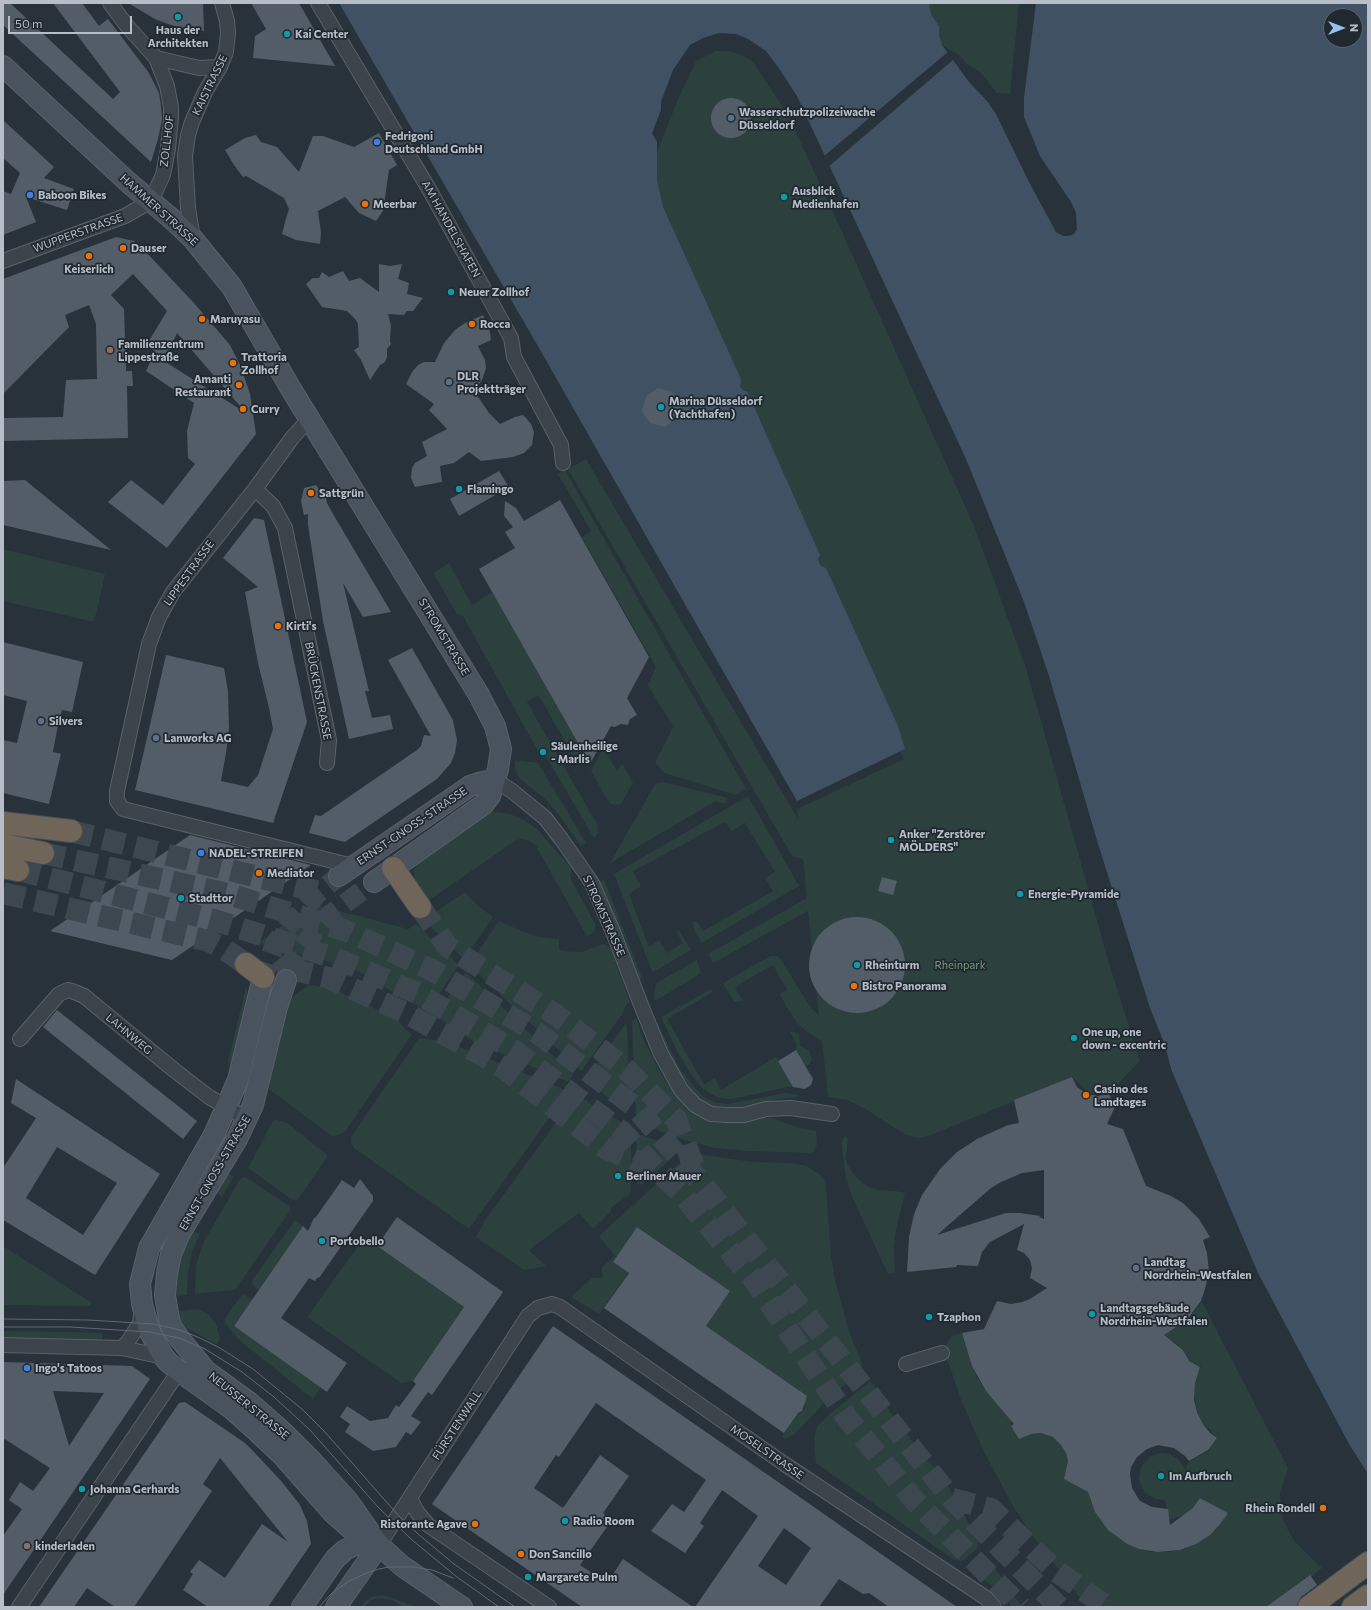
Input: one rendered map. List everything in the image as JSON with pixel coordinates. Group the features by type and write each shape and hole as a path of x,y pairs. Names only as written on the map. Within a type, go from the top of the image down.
{"highway":[{"path":"3,823 71,831"},
{"path":"3,845 43,853"},
{"path":"393,868 420,907"},
{"path":"1309,1607 1368,1563"},
{"path":"1353,1607 1368,1596"}],"street":[{"name":"ZOLLHOF","path":"110,3 127,26 156,58 167,86 171,107 171,118 166,161 163,175 151,201"},
{"name":"KAISTRASSE","path":"193,239 188,208 185,166 188,135 203,96 220,67 228,43 227,21 222,3"},
{"name":"AM HANDELSHAFEN","path":"318,3 429,189 512,338 514,357 562,445 563,463"},
{"path":"156,58 193,67 220,67"},
{"name":"HAMMER STRASSE","path":"3,66 129,183 193,239 232,287 310,419"},
{"name":"WUPPERSTRASSE","path":"3,261 126,216 151,201"},
{"name":"LIPPESTRASSE","path":"310,419 292,438 255,489 173,592 159,617 149,644 117,791 117,801 123,809 288,849 350,868"},
{"name":"STROMSTRASSE","path":"310,419 479,695 495,726 501,749 495,780 512,791 545,818 592,883 661,1054 681,1090 695,1105 711,1114 744,1115 766,1109 791,1108 832,1114"},
{"name":"BRÜCKENSTRASSE","path":"255,489 273,506 285,528 329,740 327,763"},
{"name":"ERNST-GNOSS-STRASSE","path":"350,868 422,821 470,786 495,780 490,796 484,804 374,882"},
{"path":"350,868 375,862 386,864 393,868"},
{"name":"ERNST-GNOSS-STRASSE","path":"179,1371 163,1356 150,1332 142,1304 140,1284 149,1248 214,1135 240,1073 254,970"},
{"name":"ERNST-GNOSS-STRASSE","path":"206,1371 187,1349 172,1328 165,1303 167,1273 171,1254 180,1233 237,1139 247,1119 257,1094 277,1007 286,980"},
{"name":"LAHNWEG","path":"20,1039 59,994 68,990 72,991 84,996 209,1097 247,1119"},
{"path":"143,1268 167,1273"},
{"path":"122,1348 140,1323 142,1304"},
{"name":"MOSELSTRASSE","path":"538,1308 552,1304 560,1307 783,1463 986,1598 994,1607"},
{"name":"FÜRSTENWALL","path":"336,1607 379,1545 528,1316 538,1308"},
{"name":"NEUSSER STRASSE","path":"3,1345 122,1348 163,1356 206,1371 250,1403 290,1439 348,1501 379,1545"},
{"path":"906,1364 942,1353"},
{"path":"19,1607 179,1371 206,1371"},
{"name":"NEUSSER STRASSE","path":"179,1371 232,1409 266,1439 301,1475 333,1513 350,1528 379,1545 402,1566 462,1607"},
{"path":"410,1498 420,1516 428,1525 549,1607"},
{"name":"NEUSSER STRASSE","path":"333,1513 338,1530 338,1545 335,1559"},
{"path":"302,1607 335,1559 345,1550 355,1545 379,1545"}],"green space":[{"path":"929,3 1019,3 1010,94 997,93 980,72 967,64 960,56 942,45 939,35 939,26 931,14"},
{"name":"Rheinpark","path":"716,51 729,51 741,55 753,62 788,115 974,526 1026,668 1111,970 1140,1061 1110,1092 1088,1093 1073,1077 931,1135 920,1138 906,1135 862,1107 847,1100 828,1097 822,1041 807,1032 798,1024 786,1006 780,994 787,990 773,965 735,987 743,1001 734,1002 723,983 771,956 778,956 811,1008 819,1016 808,911 713,963 708,954 807,898 803,859 792,856 568,469 586,459 798,819 797,809 904,759 655,204 650,170 676,104 696,61"},
{"path":"565,470 746,789 736,795 664,773 655,762 673,727 648,685 656,667 582,537 591,531 558,474"},
{"path":"3,549 105,574 94,622 3,601"},
{"path":"449,563 472,605 492,592 584,753 575,759 539,696 534,697 527,702 598,826 598,833 594,838 543,751 538,751 463,616 457,614 433,573"},
{"path":"603,748 617,771 622,763 633,783 621,804 610,804 591,771"},
{"path":"515,760 538,763 586,843 581,846 559,815 546,800 518,777 515,768"},
{"path":"663,782 728,798 725,803 716,801 610,863 655,784"},
{"path":"748,796 799,886 702,943 694,930 693,922 696,921 703,931 773,891 765,878 775,872 745,823 732,831 725,822 633,871 641,886 629,894 649,947 659,940 667,953 683,943 676,932 679,930 691,950 654,972 652,971 614,874"},
{"path":"494,812 510,814 524,820 537,829 571,868 571,879 595,924 593,933 587,937 536,846 528,840 520,839 515,841 428,901 416,888 414,871 418,862 485,815"},
{"path":"604,879 642,978 637,982 600,882"},
{"path":"465,892 476,904 493,917 464,959 423,920"},
{"path":"313,904 408,929 416,924 459,965 427,1011 350,967 258,943"},
{"path":"499,921 539,937 559,939 559,949 562,951 581,952 603,944 607,945 611,950 630,1002 625,1006 623,1013 582,1070 580,1070 469,965"},
{"path":"697,960 700,974 655,1001 654,997 656,983"},
{"path":"466,972 573,1075 568,1082 473,1041 435,1016"},
{"path":"314,985 342,993 397,1019 406,1030 412,1034 345,1132 333,1137 269,1089 281,1024 286,1008 297,993 308,986"},
{"path":"246,987 248,997 232,1066 228,1062"},
{"path":"711,989 713,992 667,1019 704,1084 715,1078 721,1090 776,1057 793,1086 732,1099 718,1098 702,1088 679,1055 661,1017"},
{"path":"636,1018 643,1039 664,1079 686,1106 699,1116 712,1122 725,1123 739,1123 763,1118 772,1118 800,1128 816,1131 817,1145 813,1152 747,1151 715,1148 675,1137 645,1125 636,1115 632,1021"},
{"path":"626,1023 630,1105 629,1109 622,1111 592,1083 590,1077 596,1065"},
{"path":"657,1023 680,1069 702,1096 714,1102 728,1104 785,1093 799,1095 798,1097 778,1099 737,1108 717,1108 708,1104 699,1099 692,1092 673,1064 655,1029"},
{"path":"790,1032 799,1034 800,1046 809,1050 812,1059 810,1064 806,1067 796,1050 797,1045"},
{"path":"419,1038 452,1044 561,1088 565,1091 563,1099 469,1229 354,1148 351,1143 351,1137"},
{"path":"584,1099 628,1128 631,1135 631,1190 629,1195 611,1208 611,1211 593,1229 579,1213 529,1250 546,1266 524,1270 476,1237 486,1219 570,1103 575,1100"},
{"path":"274,1119 287,1123 325,1153 327,1157 297,1201 291,1199 248,1168"},
{"path":"642,1135 674,1147 675,1152 673,1157 640,1185 637,1183 636,1139 638,1136"},
{"path":"846,1136 848,1139 846,1156 847,1163 858,1179 867,1186 878,1190 905,1193 896,1230 894,1247 895,1273 888,1274 851,1194 846,1178 842,1149 842,1140"},
{"path":"696,1154 754,1162 791,1163 807,1166 823,1177 826,1186 831,1256 835,1280 850,1334 863,1365 861,1370 825,1402 794,1435 785,1439 782,1437 792,1421 788,1407 800,1414 806,1406 794,1398 798,1390 706,1326 730,1291 638,1227 613,1262 628,1273 599,1314 571,1297 592,1278 602,1278 602,1267 615,1256 599,1236 687,1156"},
{"path":"226,1174 234,1176 222,1197 216,1191"},
{"path":"243,1177 247,1178 289,1206 290,1211 235,1290 195,1294 196,1265 204,1241 239,1181"},
{"path":"295,1220 303,1226 258,1291 252,1284 253,1279"},
{"path":"192,1231 200,1234 192,1252 188,1272 187,1295 177,1296 177,1271"},
{"path":"364,1238 464,1307 413,1381 401,1383 307,1317"},
{"path":"3,1246 92,1303 90,1306 3,1305"},
{"path":"244,1295 253,1299 234,1326 321,1387 313,1399 239,1340 225,1323 225,1318 241,1296"},
{"path":"1202,1302 1288,1468 1280,1494 1282,1517 1296,1543 1322,1568 1311,1577 1309,1575 1266,1607 1088,1607 1029,1531 1013,1506 984,1452 961,1400 945,1353 947,1343 953,1335 962,1333 976,1375 986,1391 1014,1419 1011,1426 1019,1438 1031,1434 1041,1433 1053,1437 1059,1442 1066,1453 1068,1461 1064,1479 1088,1492 1095,1512 1108,1530 1127,1544 1139,1549 1152,1552 1169,1552 1185,1549 1204,1539 1221,1523 1227,1513 1200,1498 1193,1508 1184,1515 1169,1520 1165,1500 1156,1499 1148,1495 1142,1488 1139,1480 1141,1466 1151,1456 1160,1453 1169,1454 1177,1458 1185,1469 1189,1462 1208,1451 1217,1438 1202,1422 1196,1407 1194,1390 1195,1381 1201,1367 1188,1360 1184,1350 1174,1342 1169,1340 1157,1340 1168,1326 1171,1331 1183,1323 1191,1316"},
{"path":"199,1309 209,1315 217,1326 220,1339 217,1344 182,1326 179,1311"},
{"path":"3,1331 103,1333 102,1340 3,1338"},
{"path":"869,1382 872,1382 891,1413 947,1484 978,1540 977,1549 962,1561 954,1560 816,1463 814,1438 817,1427 825,1418"},
{"path":"987,1562 992,1564 1022,1607 1012,1607 1001,1593 975,1573"},
{"path":"383,1595 416,1607 404,1607 392,1600 380,1598 371,1600 364,1607 361,1607 364,1602 373,1596"}],"water":[{"path":"339,3 929,3 931,14 939,26 939,35 942,45 969,82 987,101 996,114 1029,182 1056,232 1063,236 1069,236 1074,234 1077,229 1076,213 1071,202 1040,156 1024,117 1024,98 1036,3 1368,3 1368,1474 1349,1444 1258,1273 1171,1069 1165,1045 1150,1008 1098,844 1049,676 1024,602 966,459 797,96 766,51 748,39 736,34 719,33 703,38 690,45 673,70 661,102 661,110 652,133 657,142 657,180 663,207 741,379 740,387 744,391 747,391 820,555 818,558 819,563 821,566 826,568 898,726 905,749 797,801 539,348"}],"pier":[{"path":"949,51 954,59 828,167 823,157"}],"building":[{"path":"3,3 10,3 113,99 120,92 53,3 82,3 99,26 108,19 149,73 159,93 162,120 151,162 3,25"},
{"name":"Haus der Architekten","path":"128,3 203,3 204,31 186,29 168,24 155,19"},
{"name":"Kai Center","path":"251,3 299,3 335,66 253,58 255,36 266,29"},
{"path":"727,98 735,98 742,101 748,107 751,118 748,129 742,135 735,138 727,138 720,135 714,129 711,122 711,114 714,107 720,101"},
{"path":"3,120 54,167 44,178 74,189 67,210 26,197 36,222 3,235 3,191 11,194 20,173 3,158"},
{"path":"379,133 397,165 389,170 383,211 376,221 359,213 345,197 318,211 321,233 320,244 296,240 282,234 289,209 284,198 246,176 243,177 225,150 245,138 256,135 261,142 277,147 299,172 313,136 323,136 354,147"},
{"path":"116,237 134,241 194,303 230,345 241,367 250,394 256,434 167,548 108,502 131,480 163,505 195,464 188,458 187,431 194,403 146,371 154,354 163,360 147,344 167,311 133,274 111,295 124,309 126,371 132,371 133,386 127,386 128,438 3,441 3,418 63,417 66,380 97,379 96,324 89,305 65,315 69,327 3,394 3,279","holes":["177,333 246,413 164,361"]},
{"path":"379,264 390,266 402,264 398,279 409,283 407,294 423,298 413,311 407,311 404,315 388,314 391,325 391,344 387,349 387,357 385,362 380,365 370,380 361,360 354,350 359,347 358,324 355,319 347,311 322,307 306,284 313,278 319,278 322,272 329,277 343,271 349,281 360,278 379,292"},
{"path":"483,315 489,327 491,340 478,346 485,360 486,368 482,380 474,391 489,413 500,424 523,415 531,424 534,432 532,445 524,453 513,457 481,461 469,452 454,463 440,466 442,482 415,487 411,478 412,468 415,463 427,456 422,442 447,429 429,410 434,404 406,384 412,372 418,365 424,362 435,362 444,343 455,330 465,323"},
{"name":"Marina Düsseldorf (Yachthafen)","path":"658,388 672,392 681,404 677,418 665,427 650,423 642,411 646,396"},
{"path":"499,471 509,487 459,516 450,499"},
{"path":"25,480 111,550 3,525 3,481"},
{"path":"316,485 319,489 324,488 327,503 391,612 363,617 343,583 369,691 365,691 372,718 390,715 393,729 349,739 323,621 308,525 308,514 304,515 301,501 304,488"},
{"path":"560,500 649,657 627,698 637,715 630,719 628,725 621,724 615,727 611,726 590,764 479,569 515,548 505,532 513,527 504,516 505,501 516,508 524,521"},
{"path":"254,518 264,520 307,722 273,823 135,790 166,655 224,668 228,691 229,729 221,781 248,787 258,775 273,729 258,663 245,592 258,587 223,558"},
{"name":"Silvers","path":"3,642 83,662 72,712 62,710 57,730 53,752 61,754 49,804 3,793 3,740 17,743 27,701 3,695"},
{"path":"412,648 453,720 457,740 455,753 451,763 437,779 345,842 309,833 315,815 321,816 417,750 421,746 424,735 431,736 388,660"},
{"name":"Stadttor","path":"190,835 311,865 172,960 50,931"},
{"path":"882,877 897,881 893,895 878,891"},
{"name":"Rheinturm","path":"857,917 875,921 884,925 891,931 897,938 901,947 905,965 901,983 897,992 891,999 884,1005 875,1009 857,1013 839,1009 830,1005 823,999 817,992 813,983 809,965 813,947 817,938 823,931 830,925 839,921"},
{"path":"57,1010 197,1121 183,1139 43,1027"},
{"path":"796,1050 813,1079 811,1085 805,1089 793,1087 778,1061"},
{"name":"Landtagsgebäude Nordrhein-Westfalen","path":"1072,1077 1077,1087 1087,1094 1098,1096 1109,1094 1115,1107 1107,1124 1123,1129 1146,1186 1171,1196 1183,1203 1199,1219 1210,1237 1203,1240 1207,1253 1209,1272 1201,1301 1187,1320 1164,1335 1183,1350 1189,1361 1200,1367 1195,1383 1194,1400 1197,1412 1203,1424 1210,1433 1217,1438 1208,1450 1189,1461 1174,1448 1158,1445 1147,1449 1137,1457 1131,1467 1130,1474 1132,1488 1140,1501 1152,1507 1168,1509 1170,1525 1193,1508 1200,1498 1228,1513 1210,1535 1196,1544 1180,1550 1158,1552 1139,1549 1127,1544 1108,1530 1095,1512 1088,1492 1064,1479 1068,1461 1066,1453 1061,1445 1053,1437 1041,1433 1031,1434 1019,1439 1011,1426 1014,1424 986,1391 972,1366 962,1333 984,1329 997,1301 1011,1304 1022,1302 1030,1299 1047,1288 1030,1278 1032,1268 1030,1260 1024,1253 1017,1250 1024,1224 990,1242 982,1252 978,1266 957,1265 956,1267 907,1272 909,1237 914,1214 922,1195 940,1169 957,1152 977,1139 1008,1125 1019,1123 1014,1100","holes":["1044,1170 1044,1219 1039,1217 1041,1216 1006,1213 937,1235 991,1188 1022,1173"]},
{"path":"16,1079 160,1174 95,1275 3,1220 3,1168 36,1118 11,1103","holes":["57,1147 117,1183 83,1235 26,1198"]},
{"path":"360,1179 373,1196 373,1201 319,1278 318,1277 315,1281 309,1278 281,1318 347,1363 327,1392 234,1326 303,1226 308,1231 314,1218 342,1180 354,1188"},
{"path":"397,1217 503,1292 432,1395 428,1392 411,1416 421,1422 411,1435 406,1432 396,1447 373,1451 345,1432 350,1424 340,1417 347,1406 370,1421 388,1418 396,1405 399,1407 416,1384 413,1381 464,1307 377,1246"},
{"path":"637,1227 730,1291 706,1326 807,1396 802,1411 798,1413 784,1433 604,1308 629,1273 613,1262"},
{"path":"553,1326 957,1607 889,1607 869,1593 863,1594 839,1579 819,1607 695,1607 758,1516 722,1490 700,1523 704,1526 685,1553 651,1531 672,1504 684,1512 706,1480 596,1403 559,1457 556,1455 534,1488 563,1508 600,1455 629,1476 603,1513 612,1520 580,1565 607,1583 623,1559 693,1607 582,1607 432,1504","holes":["784,1528 811,1548 786,1585 758,1566"]},
{"path":"3,1362 132,1366 150,1379 3,1595 3,1536 22,1509 9,1500 20,1482 33,1491 50,1468 3,1438","holes":["53,1391 104,1393 69,1446"]},
{"path":"185,1402 245,1443 282,1482 300,1505 307,1521 311,1544 268,1607 208,1607 183,1590 193,1574 190,1572 199,1560 225,1578 262,1524 288,1542 220,1458 203,1484 212,1491 134,1607 115,1607 87,1588 74,1607 39,1607 179,1403"},
{"path":"1310,1575 1317,1585 1301,1597 1297,1607 1266,1607"}],"tunnel":[{"path":"71,831 319,892"},
{"path":"43,853 232,895 347,931 432,970 536,1032 634,1106 700,1181 951,1498 1059,1607"},
{"path":"18,870 217,921 335,958 417,993 512,1049 621,1131 656,1169 681,1193 754,1280 848,1419 915,1501 1021,1607"},
{"path":"293,960 282,970 273,975 263,977 275,944 288,926 319,892 339,876"},
{"path":"289,972 293,960 310,937 331,914 374,882"},
{"path":"3,893 209,941 246,964"},
{"path":"420,907 448,947 556,1015 626,1069 676,1119 694,1167"},
{"path":"290,969 329,978 408,1014 501,1066 607,1149 649,1166"},
{"path":"952,1499 991,1509 1055,1570 1107,1607"}],"tram line":[{"path":"3,1319 88,1320 154,1324 180,1330 220,1348 253,1369 303,1410 324,1431 398,1515 418,1534 454,1564 515,1607"},
{"path":"3,1327 70,1327 150,1332 179,1338 205,1349 242,1372 274,1397 310,1430 378,1507 412,1540 457,1577 499,1607"},
{"path":"319,1607 332,1593 349,1581 379,1569 389,1567 413,1567 432,1570 453,1578"}],"place":[{"name":"Haus der Architekten","path":"178,17"},
{"name":"Kai Center","path":"287,34"},
{"name":"Wasserschutzpolizeiwache Düsseldorf","path":"731,118"},
{"name":"Fedrigoni Deutschland GmbH","path":"377,142"},
{"name":"Baboon Bikes","path":"30,195"},
{"name":"Ausblick Medienhafen","path":"784,197"},
{"name":"Meerbar","path":"365,204"},
{"name":"Dauser","path":"123,248"},
{"name":"Keiserlich","path":"89,256"},
{"name":"Neuer Zollhof","path":"451,292"},
{"name":"Maruyasu","path":"202,319"},
{"name":"Rocca","path":"472,324"},
{"name":"Familienzentrum Lippestraße","path":"110,350"},
{"name":"Trattoria Zollhof","path":"233,363"},
{"name":"DLR Projektträger","path":"449,382"},
{"name":"Amanti Restaurant","path":"239,385"},
{"name":"Marina Düsseldorf (Yachthafen)","path":"661,407"},
{"name":"Curry","path":"243,409"},
{"name":"Flamingo","path":"459,489"},
{"name":"Sattgrün","path":"311,493"},
{"name":"Kirti's","path":"278,626"},
{"name":"Silvers","path":"41,721"},
{"name":"Lanworks AG","path":"156,738"},
{"name":"Säulenheilige - Marlis","path":"543,752"},
{"name":"Anker \"Zerstörer MÖLDERS\"","path":"891,840"},
{"name":"NADEL-STREIFEN","path":"201,853"},
{"name":"Mediator","path":"259,873"},
{"name":"Energie-Pyramide","path":"1020,894"},
{"name":"Stadttor","path":"181,898"},
{"name":"Rheinturm","path":"857,965"},
{"name":"Bistro Panorama","path":"854,986"},
{"name":"One up, one down - excentric","path":"1074,1038"},
{"name":"Casino des Landtages","path":"1086,1095"},
{"name":"Berliner Mauer","path":"618,1176"},
{"name":"Portobello","path":"322,1241"},
{"name":"Landtag Nordrhein-Westfalen","path":"1136,1268"},
{"name":"Landtagsgebäude Nordrhein-Westfalen","path":"1092,1314"},
{"name":"Tzaphon","path":"929,1317"},
{"name":"Ingo's Tatoos","path":"27,1368"},
{"name":"Im Aufbruch","path":"1161,1476"},
{"name":"Johanna Gerhards","path":"82,1489"},
{"name":"Rhein Rondell","path":"1323,1508"},
{"name":"Radio Room","path":"565,1521"},
{"name":"Ristorante Agave","path":"475,1524"},
{"name":"kinderladen","path":"27,1546"},
{"name":"Don Sancillo","path":"521,1554"},
{"name":"Margarete Pulm","path":"528,1577"}]}
